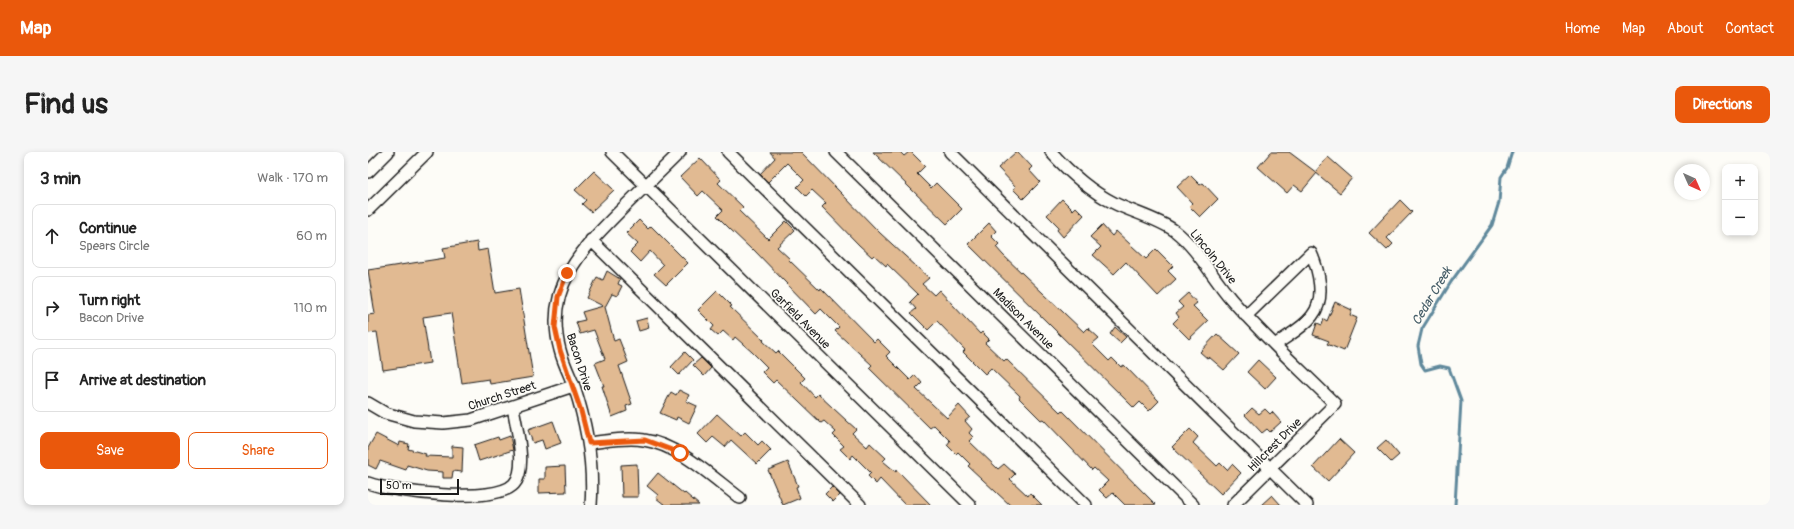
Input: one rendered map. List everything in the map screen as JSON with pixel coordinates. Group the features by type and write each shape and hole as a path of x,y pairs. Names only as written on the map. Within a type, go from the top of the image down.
{"street":[{"path":"368,172 388,152"},
{"path":"368,210 426,152"},
{"name":"Garfield Avenue","path":"612,152 970,505"},
{"name":"Bacon Drive","path":"592,505 593,479 589,443 573,386 560,350 555,327 558,297 567,273 591,240 680,152"},
{"path":"728,152 1086,505"},
{"name":"Madison Avenue","path":"836,152 1193,505"},
{"path":"950,152 1307,505"},
{"name":"Lincoln Drive","path":"1051,152 1067,169 1089,187 1114,202 1174,231 1196,254 1224,291 1246,316 1335,404"},
{"path":"591,240 860,505"},
{"path":"1246,316 1311,253 1318,268 1321,294 1313,315 1299,328 1275,345"},
{"name":"Church Street","path":"368,403 385,413 414,421 443,423 472,420 573,386"},
{"name":"Hillcrest Drive","path":"1233,505 1335,404"},
{"path":"368,483 414,493 465,495 501,492 513,485 518,476 520,464 513,407"},
{"path":"589,443 645,440 665,447 680,453 740,498"}],"building":[{"path":"770,152 801,152 880,233 929,278 922,284 934,295 939,290 980,334 982,332 989,339 985,343 1004,361 1006,359 1060,412 1062,410 1156,505 1125,505 1113,493 1107,498 1099,490 1108,481 1094,468 1092,470 1043,419 1041,420 1019,398 1020,396 991,368 985,374 963,352 965,350 937,321 928,330 911,313 916,309 910,302 918,294 887,264 886,266 874,255 872,257 859,245 822,207 826,203 812,190 806,196 797,187 804,180 787,163 768,182 760,174 775,158"},
{"path":"873,152 900,152 904,156 911,152 925,166 917,174 931,188 936,183 962,209 947,224"},
{"path":"1016,152 1018,152 1032,167 1029,170 1040,182 1023,199 1013,189 1016,187 998,168"},
{"path":"1271,152 1289,152 1317,173 1302,191 1294,185 1287,193 1258,167"},
{"path":"1328,157 1352,178 1340,193 1315,172"},
{"path":"700,158 721,180 718,183 743,207 739,211 768,239 786,221 795,230 777,247 820,290 821,288 874,342 877,339 890,352 886,356 910,380 915,375 922,383 916,389 947,418 959,405 970,417 965,421 972,429 969,433 973,437 969,441 998,469 1004,464 1015,474 1010,479 1028,496 1030,493 1042,505 1010,505 968,466 970,464 958,452 956,454 947,445 950,441 934,425 930,428 869,368 872,365 835,331 839,327 821,309 816,314 753,249 752,250 717,216 723,210 703,191 698,196 680,177"},
{"path":"594,171 614,190 591,212 582,204 586,200 575,190"},
{"path":"1190,175 1200,185 1203,183 1218,199 1200,217 1189,206 1192,203 1177,187"},
{"path":"1062,199 1073,210 1076,207 1084,215 1063,237 1057,230 1059,227 1047,215"},
{"path":"1400,200 1412,212 1387,238 1393,244 1387,250 1369,233"},
{"path":"639,220 648,229 651,226 688,263 666,285 654,274 663,265 650,251 640,262 630,252 638,244 626,233"},
{"path":"989,223 996,231 991,236 999,244 996,247 1003,255 1084,332 1088,328 1099,338 1092,344 1109,361 1112,358 1121,367 1124,365 1159,401 1149,411 1140,402 1134,408 968,244"},
{"path":"1102,225 1112,236 1116,231 1146,259 1156,249 1173,266 1168,271 1176,279 1158,296 1126,262 1114,274 1093,255 1101,247 1090,237"},
{"path":"477,242 478,251 488,249 495,293 519,289 533,377 490,384 489,379 462,383 451,313 423,317 430,363 383,370 377,332 368,333 368,315 375,314 368,270 445,258 443,248"},
{"path":"607,271 620,279 618,284 622,286 617,296 612,294 605,307 614,341 619,339 628,362 619,366 632,404 626,406 627,411 612,417 602,386 604,386 595,363 605,359 594,330 580,334 576,322 585,320 582,312 603,306 587,298 597,277 603,280"},
{"path":"717,291 732,306 730,307 764,340 763,341 776,353 778,351 805,378 801,382 815,397 818,394 856,429 852,433 867,447 870,443 886,458 883,461 896,472 897,470 931,505 905,505 880,479 876,484 868,476 871,473 853,455 850,459 840,449 844,446 833,435 836,432 824,421 821,423 776,380 773,383 762,372 767,367 752,352 735,337 733,340 723,331 718,336 711,330 714,326 698,310"},
{"path":"1188,293 1197,303 1193,306 1208,321 1189,339 1173,323 1179,317 1176,313 1183,307 1178,302"},
{"path":"1335,302 1352,310 1350,315 1357,318 1344,351 1327,344 1329,341 1313,335 1317,323 1322,325 1324,319 1327,321"},
{"path":"647,318 649,328 639,331 636,321"},
{"path":"1115,327 1126,337 1120,343 1110,334"},
{"path":"1217,334 1239,354 1224,370 1209,357 1208,359 1200,352"},
{"path":"685,352 693,360 679,375 671,367"},
{"path":"701,358 711,368 704,376 693,365"},
{"path":"1258,360 1276,377 1265,389 1247,372"},
{"path":"679,390 689,395 686,401 697,406 689,423 677,417 676,420 660,413 671,392 676,395"},
{"path":"1252,408 1259,414 1265,409 1270,414 1272,412 1281,422 1270,432 1267,429 1262,433 1245,415"},
{"path":"717,414 741,436 745,432 758,445 762,441 771,450 757,464 731,440 725,447 713,437 707,443 698,434"},
{"path":"553,421 561,443 545,449 542,440 533,443 528,430"},
{"path":"1190,429 1198,437 1193,443 1217,466 1220,463 1227,470 1232,464 1241,473 1221,494 1172,447"},
{"path":"376,434 399,446 400,442 409,444 408,449 426,454 425,456 452,457 452,446 463,447 462,472 453,471 452,478 443,478 443,472 427,471 407,465 406,470 380,461 376,469 368,465 368,448"},
{"path":"510,436 513,450 479,461 474,445 498,437 499,440"},
{"path":"1339,439 1354,453 1328,481 1313,467"},
{"path":"1386,440 1399,455 1391,462 1377,448"},
{"path":"788,462 798,486 796,487 800,498 783,505 768,470"},
{"path":"637,464 638,497 622,497 621,465"},
{"path":"565,466 566,492 539,493 539,479 545,479 545,467"},
{"path":"658,473 699,505 665,505 656,498 658,495 647,486"},
{"path":"832,487 840,495 833,502 825,494"},
{"path":"1272,495 1281,505 1261,505"}],"waterway":[{"name":"Cedar Creek","path":"1455,505 1461,401 1449,368 1440,366 1425,370 1421,364 1418,346 1422,329 1451,282 1492,225 1499,202 1501,177 1507,168 1512,152"}],"route":[{"path":"567,273 558,297 555,327 560,350 581,411 589,443 632,439 645,440 680,453"}]}
